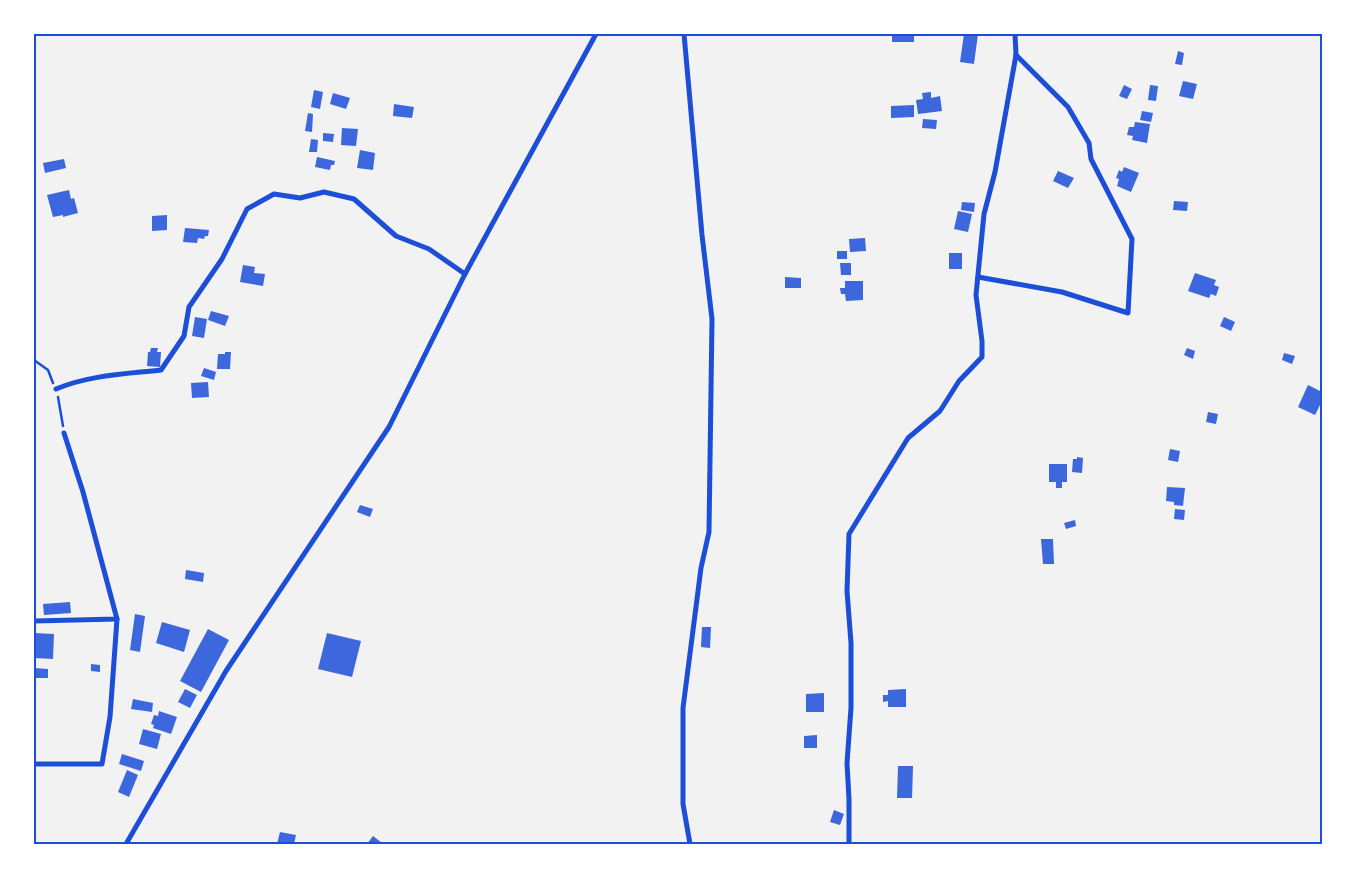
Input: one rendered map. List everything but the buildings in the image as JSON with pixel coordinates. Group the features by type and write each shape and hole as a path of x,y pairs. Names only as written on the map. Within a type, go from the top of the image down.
{"street":[{"path":"126,844 226,671 389,427 465,274 596,34"},
{"path":"684,34 702,235 712,319 709,532 700,568 683,708 684,804 690,844"},
{"path":"849,844 850,799 847,762 852,708 851,643 847,591 849,534 908,438 940,411 959,381 982,357 982,340 976,296 984,214 995,172 1016,55 1015,34"},
{"path":"978,277 1062,292 1128,313 1132,239 1091,159 1089,143 1068,107 1016,55"},
{"path":"56,389 103,376 161,370 184,336 189,307 222,259 247,209 274,194 300,198 324,192 354,199 396,236 429,250 465,274"},
{"path":"34,764 102,764 110,717 117,619 83,492 64,433"},
{"path":"34,621 117,619"}]}
